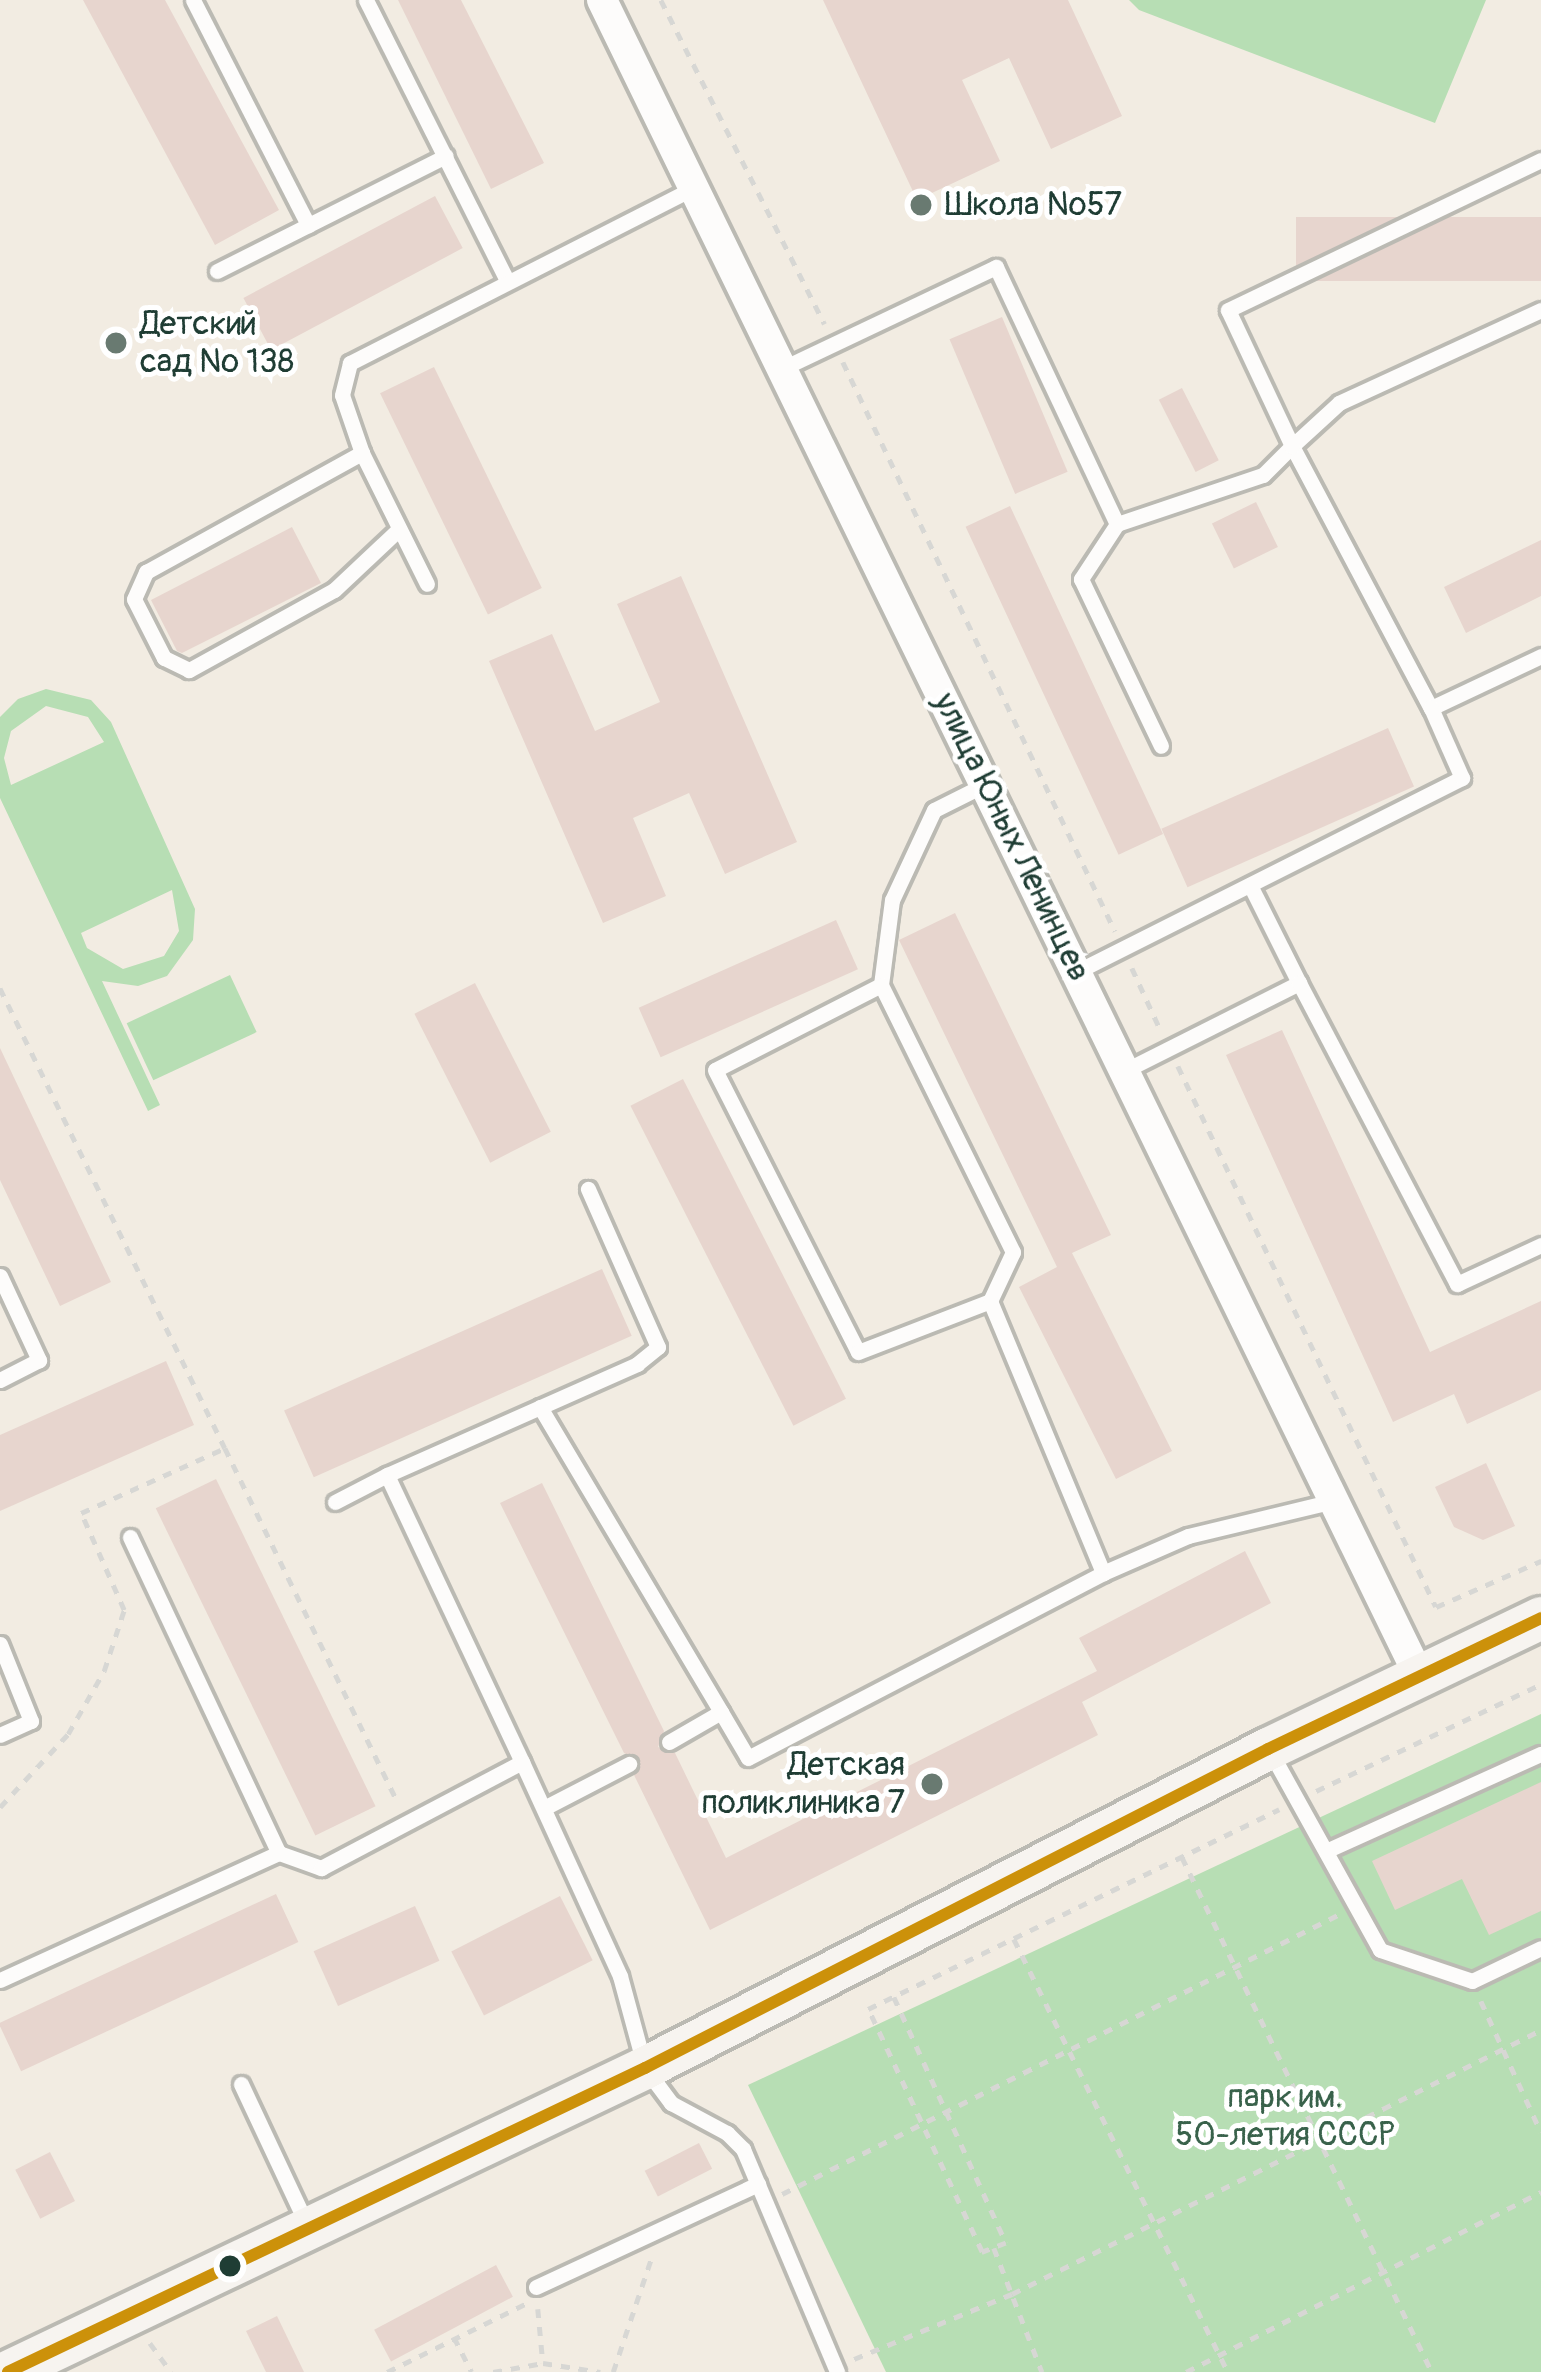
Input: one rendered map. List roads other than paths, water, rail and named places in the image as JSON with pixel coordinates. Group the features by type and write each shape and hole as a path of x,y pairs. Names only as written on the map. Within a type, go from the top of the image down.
{"street":[{"name":"улица Юных Ленинцев","path":"602,0 1126,1070 1330,1502 1419,1676"},
{"path":"8,2372 645,2068 1268,1748 1541,1618"}],"lane":[{"path":"193,0 308,225"},
{"path":"366,0 507,280"},
{"path":"217,271 446,156"},
{"path":"1078,971 1462,778 1228,310 1541,160"},
{"path":"427,584 362,453 342,395 350,363 694,188"},
{"path":"781,369 996,267 1117,524"},
{"path":"1161,746 1081,579 1117,524 1263,476 1339,404 1541,310"},
{"path":"362,453 146,572 134,599 164,658 189,670 334,590 399,529"},
{"path":"1431,708 1541,656"},
{"path":"881,985 716,1070 858,1352 990,1301 1013,1252 881,985 892,900 934,810 986,784"},
{"path":"1250,885 1457,1284 1541,1245"},
{"path":"1126,1070 1299,983"},
{"path":"335,1502 638,1364 658,1347 588,1189"},
{"path":"0,1276 40,1360 0,1379"},
{"path":"990,1301 1103,1573"},
{"path":"539,1407 748,1758 1103,1573 1188,1536 1330,1502"},
{"path":"387,1475 620,1976 645,2068 671,2103 727,2132 743,2149 836,2370"},
{"path":"130,1538 279,1853"},
{"path":"0,1644 31,1721 0,1735"},
{"path":"670,1742 721,1712"},
{"path":"1268,1748 1380,1950 1472,1981 1541,1948"},
{"path":"1328,1850 1541,1754"},
{"path":"0,1980 279,1853 321,1868 522,1762"},
{"path":"544,1808 629,1764"},
{"path":"241,2084 310,2230"},
{"path":"536,2287 758,2183"}],"place":[{"name":"Школа №57","path":"921,205"},
{"name":"Детский сад № 138","path":"116,343"},
{"name":"Детская поликлиника 7","path":"932,1784"}],"park label":[{"name":"парк им. 50-летия СССР","path":"1285,2116"}]}
